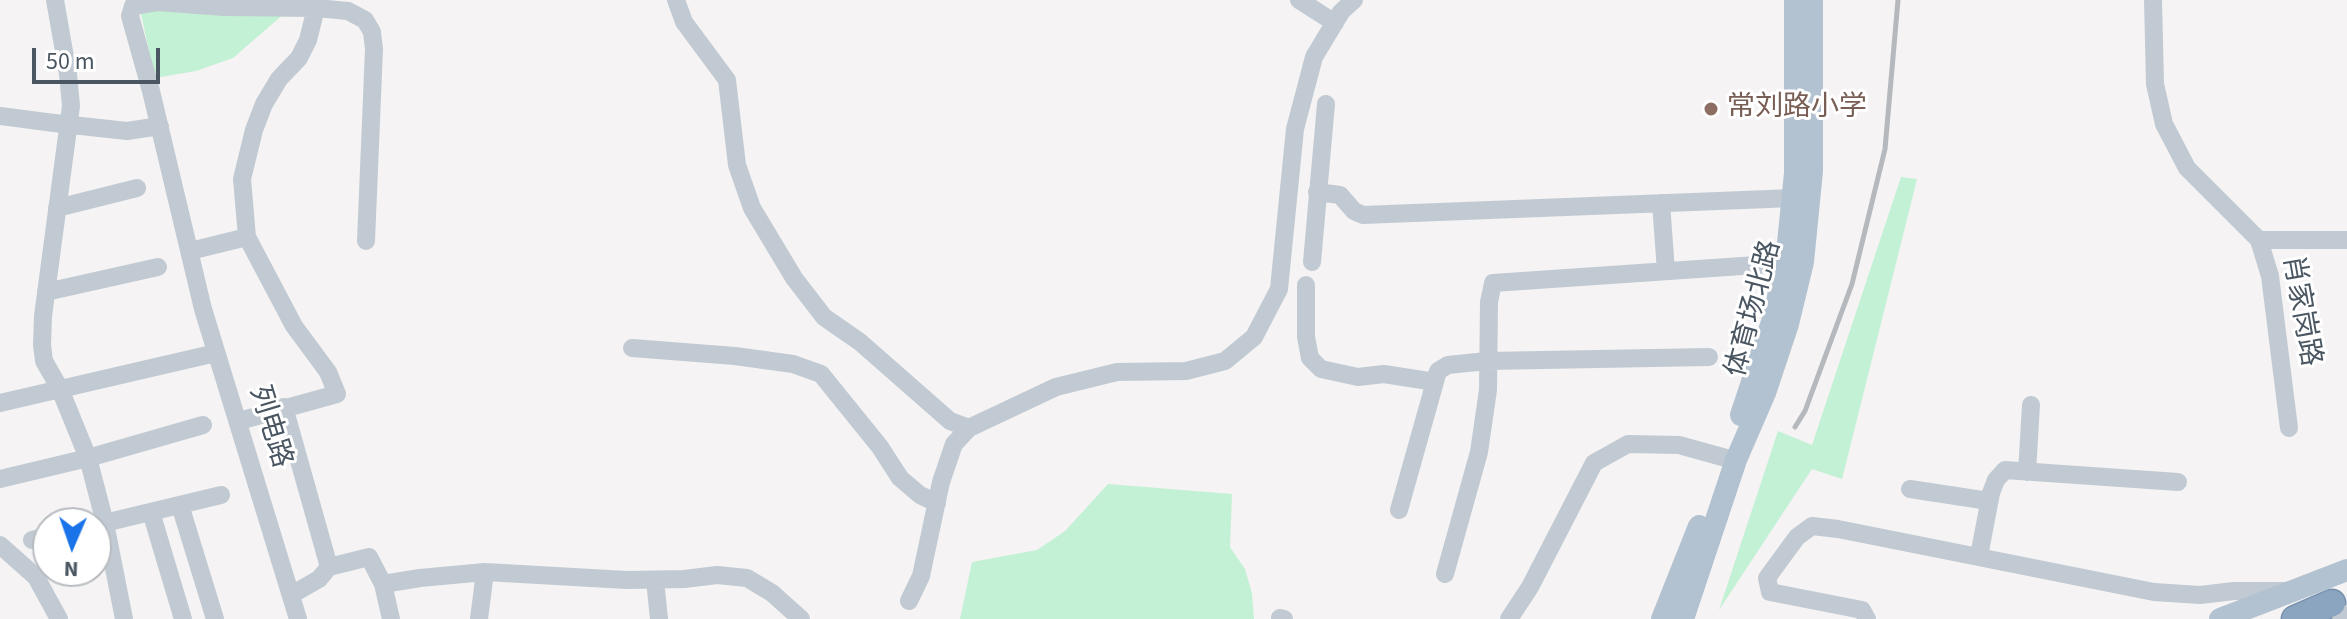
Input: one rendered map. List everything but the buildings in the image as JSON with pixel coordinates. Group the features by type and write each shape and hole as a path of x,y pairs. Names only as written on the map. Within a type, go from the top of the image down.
{"highway":[{"path":"2295,619 2341,606"}],"main road":[{"name":"体育场北路","path":"1674,619 1731,459 1772,322 1786,263 1794,198 1795,0"},
{"name":"体育场北路","path":"1731,459 1765,393 1788,324 1803,262 1812,171 1812,0"},
{"path":"1662,619 1731,459"},
{"path":"1684,619 1731,459"},
{"path":"2220,619 2347,570"},
{"path":"2301,619 2341,606"}],"street":[{"path":"55,0 71,106 46,292 43,353 88,458 98,507"},
{"path":"676,0 684,22 727,80 737,165 752,208 794,278 824,317 860,342 950,421 969,428"},
{"path":"1299,0 1335,23"},
{"path":"909,601 921,576 954,444 969,428 1056,387 1117,372 1186,371 1225,361 1254,337 1279,289 1295,129 1314,57 1354,0"},
{"name":"肖家岗路","path":"2153,0 2155,84 2164,124 2187,168 2259,240 2270,276 2289,428"},
{"name":"列电路","path":"298,619 216,353 130,16 133,6 157,2 224,7 316,8"},
{"path":"239,421 337,394 328,372 294,326 247,237 242,179 264,104 279,79 299,58 308,40 316,8 348,11 365,20 372,32 374,49 366,241"},
{"path":"1312,262 1326,104"},
{"path":"0,116 127,131 160,126"},
{"path":"57,208 137,188"},
{"path":"1317,192 1340,195 1354,211 1363,215 1794,198"},
{"path":"1661,203 1666,271"},
{"path":"190,251 247,237"},
{"path":"2259,240 2347,240"},
{"path":"1445,574 1479,452 1488,390 1489,302 1493,283 1786,263"},
{"path":"46,292 158,267"},
{"path":"1306,285 1306,337 1310,358 1321,369 1358,377 1384,374 1435,382"},
{"path":"632,348 779,362 821,374 880,447 900,478 920,495 937,503"},
{"path":"0,403 216,353"},
{"path":"1399,510 1438,371 1448,365 1487,361 1709,357"},
{"path":"2027,472 2031,405"},
{"path":"284,407 329,567"},
{"path":"0,479 203,425"},
{"path":"1509,619 1530,587 1594,463 1628,444 1679,445 1731,459"},
{"path":"1979,556 1989,501 1996,480 2005,470 2178,482"},
{"path":"1910,489 1989,501"},
{"path":"112,521 221,495"},
{"path":"180,505 215,619"},
{"path":"151,512 183,619"},
{"path":"1867,619 1862,610 1770,592 1767,578 1797,537 1812,526 2154,592 2200,595 2234,591 2292,592"},
{"path":"0,545 36,577 59,619"},
{"path":"291,595 319,579 329,567 369,557 383,584 391,619"},
{"path":"112,569 124,619"},
{"path":"383,584 485,572 655,580 717,575 747,578 772,593 801,619"},
{"path":"479,619 485,572"},
{"path":"655,580 659,619"}],"green space":[{"path":"138,0 300,0 233,58 196,71 155,78"},
{"path":"1901,177 1917,179 1842,479 1812,469 1719,610 1778,431 1812,445"},
{"path":"1108,484 1232,494 1230,547 1245,569 1252,593 1254,619 960,619 972,562 1037,550 1065,531"}],"railway":[{"path":"1795,427 1805,411 1852,284 1885,149 1898,0"}],"place":[{"name":"常刘路小学","path":"1711,109"}]}
